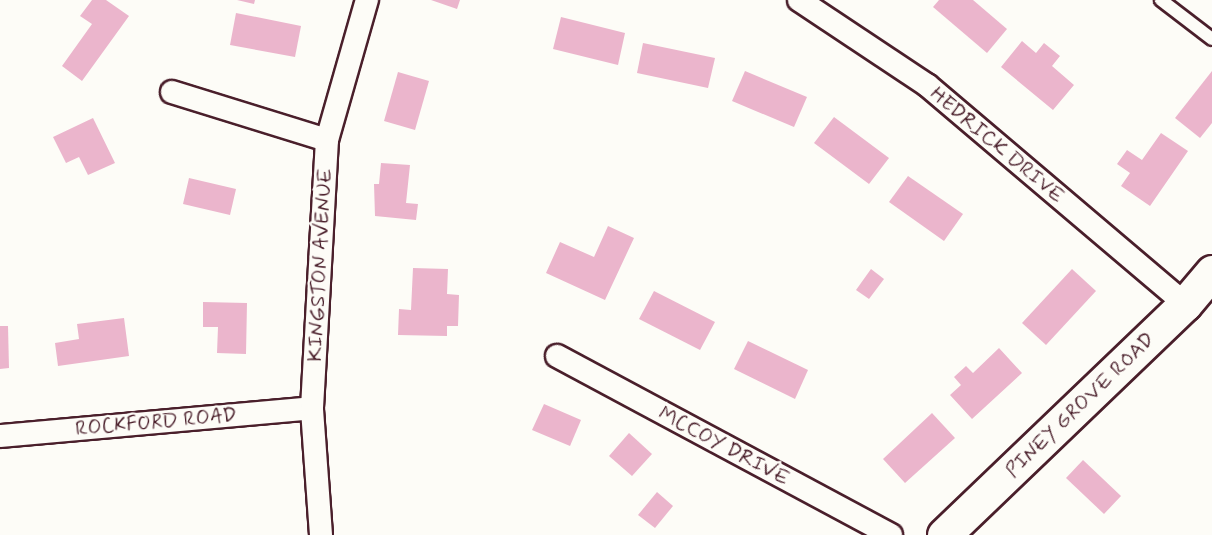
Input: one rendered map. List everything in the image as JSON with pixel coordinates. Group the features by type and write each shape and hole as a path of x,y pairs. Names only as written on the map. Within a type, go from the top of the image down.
{"main road":[{"name":"PINEY GROVE ROAD","path":"944,535 1185,304 1212,272"}],"street":[{"name":"KINGSTON AVENUE","path":"321,535 312,408 327,140 367,0"},
{"name":"HEDRICK DRIVE","path":"799,0 927,85 1185,304"},
{"path":"172,92 327,140"},
{"name":"MCCOY DRIVE","path":"557,356 891,535"},
{"name":"ROCKFORD ROAD","path":"0,436 312,408"}],"lane":[{"path":"1161,0 1212,39"}],"building":[{"path":"92,0 106,0 129,16 82,81 62,66 92,24 80,16"},
{"path":"237,0 255,0 254,4"},
{"path":"431,0 460,0 457,9"},
{"path":"939,0 973,0 1007,29 987,53 933,7"},
{"path":"236,13 301,26 295,57 230,45"},
{"path":"561,17 625,33 618,65 553,49"},
{"path":"1022,41 1036,53 1044,43 1060,56 1052,66 1074,85 1053,110 1001,67"},
{"path":"643,43 715,58 708,88 637,73"},
{"path":"745,71 807,97 794,127 732,101"},
{"path":"1212,71 1212,123 1200,138 1175,118"},
{"path":"398,72 429,81 415,130 384,121"},
{"path":"834,117 889,158 869,184 814,143"},
{"path":"93,118 115,163 88,175 79,157 66,163 53,137"},
{"path":"1161,133 1188,151 1150,206 1121,186 1130,173 1117,164 1127,150 1142,160"},
{"path":"381,163 410,165 406,203 418,204 416,220 375,216 374,184 379,184"},
{"path":"908,176 963,214 944,241 889,202"},
{"path":"189,178 236,189 230,215 183,204"},
{"path":"608,226 634,238 605,300 546,273 560,242 594,257"},
{"path":"413,268 448,269 447,294 459,295 458,326 447,326 447,336 398,335 399,309 411,310"},
{"path":"871,269 884,279 869,299 856,290"},
{"path":"1072,269 1096,291 1046,345 1022,323"},
{"path":"654,291 715,322 700,350 639,319"},
{"path":"203,302 247,303 246,354 217,353 218,327 203,327"},
{"path":"124,318 129,356 58,366 55,343 79,339 77,324"},
{"path":"0,326 8,326 9,368 0,369"},
{"path":"748,341 808,370 795,399 734,369"},
{"path":"999,348 1022,373 972,419 950,395 961,385 954,377 966,366 973,373"},
{"path":"544,404 581,420 570,446 532,430"},
{"path":"932,413 955,438 905,483 883,459"},
{"path":"629,433 652,454 632,476 609,456"},
{"path":"1083,460 1121,496 1104,514 1066,478"},
{"path":"657,492 673,506 655,528 638,515"}]}
